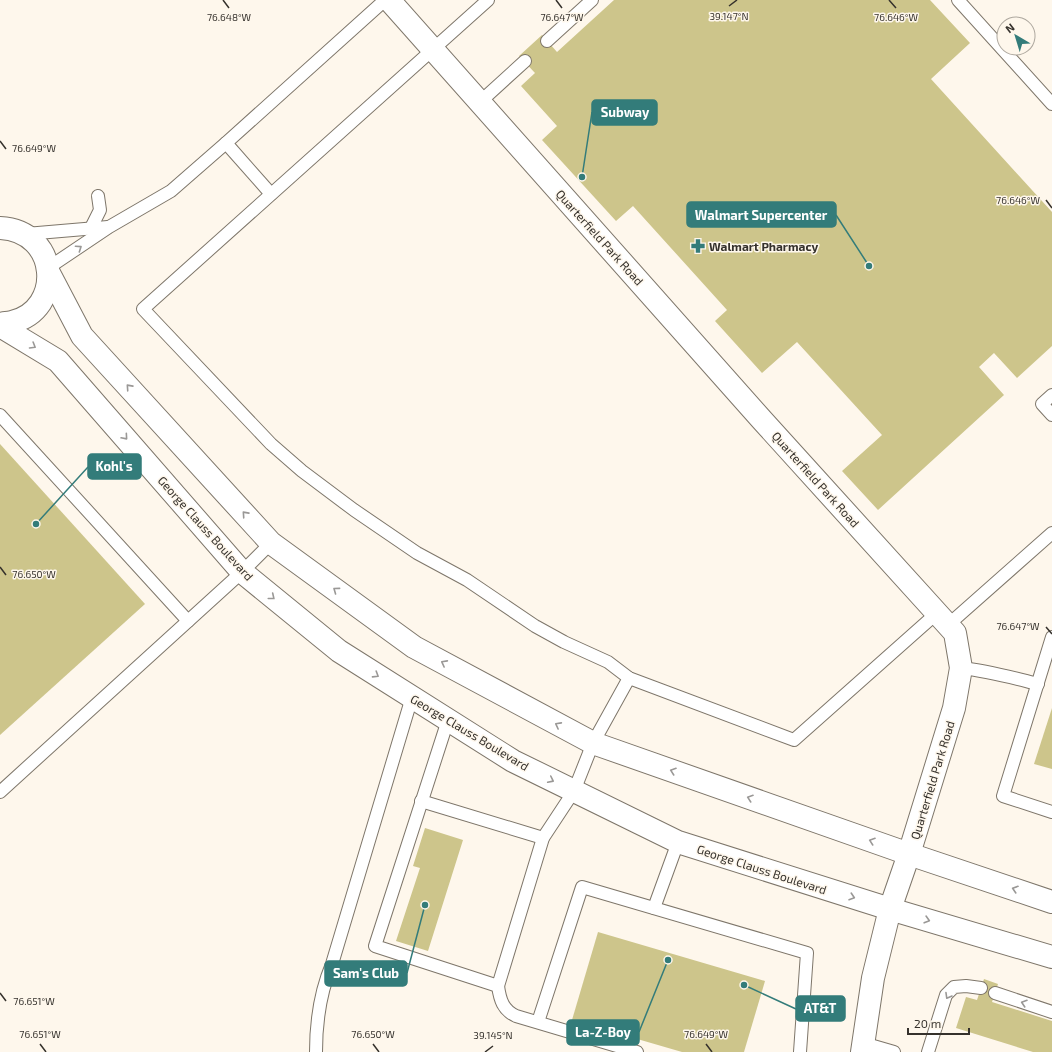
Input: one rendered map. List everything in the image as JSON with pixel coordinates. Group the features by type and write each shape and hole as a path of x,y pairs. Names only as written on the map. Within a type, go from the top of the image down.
{"street":[{"name":"Quarterfield Park Road","path":"389,0 757,415 955,633 961,668 954,708 909,854 890,909 873,978 863,1048"},
{"path":"0,228 11,228 26,234 39,246 45,256 48,271 82,336 271,543 414,647 593,743 909,854 1052,902"},
{"path":"0,325 13,322 28,315 36,308 45,294 48,271"},
{"name":"George Clauss Boulevard","path":"0,325 58,361 242,572 339,651 513,761 678,842 890,909 1052,957"}],"lane":[{"path":"48,271 109,227 171,191 385,0"},
{"path":"488,0 143,309 271,444 307,475 354,510 417,553 467,580 535,626 564,642 608,662 629,678 794,740 1052,533"},
{"path":"547,41 592,0"},
{"path":"958,0 1052,104"},
{"path":"480,102 525,61"},
{"path":"226,143 271,194"},
{"path":"91,228 100,210 98,196"},
{"path":"26,234 109,227"},
{"path":"1052,395 1042,404 1052,415"},
{"path":"0,415 188,621"},
{"path":"0,792 242,572 271,543"},
{"path":"1052,637 1003,796 1052,812"},
{"path":"961,668 984,670 1038,684"},
{"path":"629,678 593,743 574,791 543,838 498,986 502,1005 509,1012 637,1052"},
{"path":"316,1052 317,1024 326,979 332,964 412,697"},
{"path":"448,720 376,946 498,986"},
{"path":"421,801 543,838"},
{"path":"654,908 678,842"},
{"path":"538,1022 582,887 807,953 800,1052"},
{"path":"928,1052 946,996 954,987 966,986 981,988"},
{"path":"995,993 1052,1012"},
{"path":"863,1048 894,1052"}],"building":[{"path":"614,0 930,0 970,43 931,79 1052,212 1052,346 1017,378 994,353 979,367 1004,395 878,510 842,471 882,435 797,342 762,373 715,321 727,310 633,206 616,221 542,140 557,126 521,86 535,73 519,56 542,35 557,52"},
{"path":"0,444 145,604 0,735"},
{"path":"1052,708 1052,769 1034,764"},
{"path":"425,828 463,840 428,951 396,941 420,868 413,866"},
{"path":"598,932 765,981 744,1052 682,1052 572,1020"},
{"path":"984,979 998,984 992,1002 1052,1021 1052,1052 1033,1052 956,1028 966,997 977,1000"}],"place":[{"name":"Subway","path":"582,177"},
{"name":"Walmart Pharmacy","path":"698,246"},
{"name":"Walmart Supercenter","path":"869,266"},
{"name":"Kohl's","path":"36,524"},
{"name":"Sam's Club","path":"425,905"},
{"name":"La-Z-Boy","path":"668,960"},
{"name":"AT&T","path":"744,985"}]}
